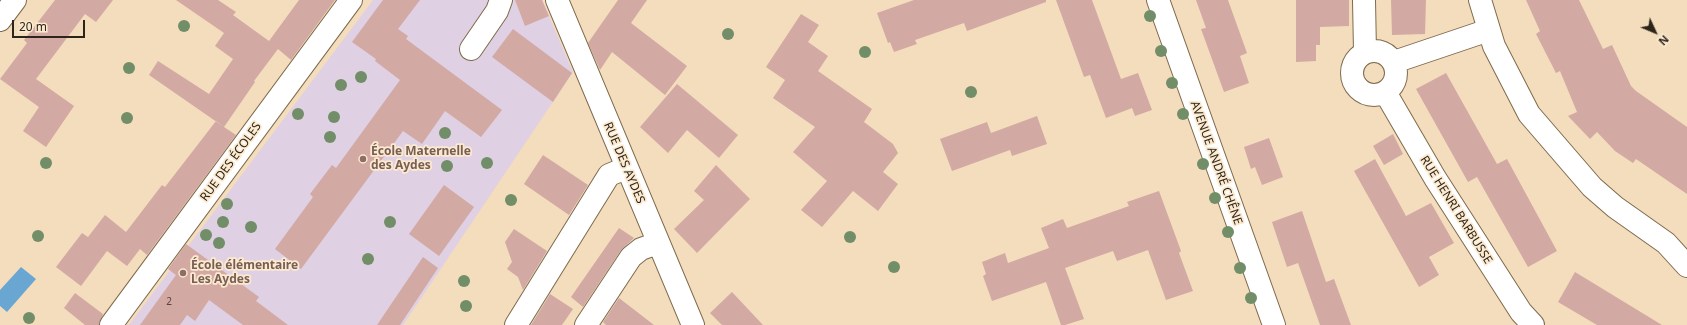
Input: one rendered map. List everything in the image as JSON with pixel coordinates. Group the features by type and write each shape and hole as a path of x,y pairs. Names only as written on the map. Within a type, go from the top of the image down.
{"street":[{"path":"0,20 15,0"},
{"name":"RUE DES ÉCOLES","path":"111,325 351,0"},
{"path":"471,48 497,11 501,0"},
{"name":"RUE DES AYDES","path":"557,0 626,168 693,325"},
{"name":"AVENUE ANDRÉ CHÊNE","path":"1158,0 1274,325"},
{"path":"1364,0 1365,52"},
{"path":"1480,0 1494,46 1529,114 1592,187 1615,207 1666,243 1687,266"},
{"path":"1394,62 1489,30"},
{"path":"1378,51 1390,57 1394,62 1396,69 1394,82 1385,92 1371,95 1358,88 1354,82 1352,75 1355,61 1365,52 1378,51"},
{"name":"RUE HENRI BARBUSSE","path":"1385,92 1439,184 1521,312 1533,325"},
{"path":"516,325 609,175 626,168"},
{"path":"586,325 631,257 641,249 658,243"}],"shaded area":[{"path":"373,0 542,0 573,72 403,325 129,325"}],"water":[{"path":"21,267 36,279 7,312 0,306 0,290"}],"building":[{"path":"55,0 113,0 96,22 85,14 36,79 74,106 46,147 23,131 39,107 0,79 27,43 24,40"},
{"path":"176,0 218,0 236,12 233,15 269,41 299,0 335,0 291,60 278,49 254,81 255,82 224,127 236,135 147,255 140,249 127,266 107,251 81,286 56,267 82,233 88,237 105,215 126,232 162,185 165,187 216,121 149,75 158,61 209,94 233,59 215,46 224,33"},
{"path":"383,0 420,0 398,29 408,36 406,39 502,110 481,137 445,111 422,144 403,131 301,269 275,249 313,197 310,194 332,165 336,168 400,80 375,61 376,59 352,42"},
{"path":"515,0 542,0 549,16 525,26"},
{"path":"618,0 647,0 631,23 687,66 665,95 612,52 600,70 588,43"},
{"path":"914,0 1046,0 1046,2 967,31 964,23 915,40 917,44 894,52 890,42 888,43 877,13"},
{"path":"1056,0 1092,0 1121,79 1138,73 1152,110 1135,116 1132,108 1106,118 1090,75 1084,77"},
{"path":"1196,0 1228,0 1247,53 1240,56 1249,83 1224,92 1201,29 1206,28"},
{"path":"1296,0 1349,0 1349,26 1320,27 1320,45 1316,45 1316,61 1296,62"},
{"path":"1391,0 1426,0 1425,34 1392,35"},
{"path":"1526,0 1579,0 1603,49 1612,45 1631,86 1687,127 1687,194 1636,159 1633,163 1615,151 1597,132 1590,139 1568,116 1577,112 1560,71 1556,73 1536,34 1540,31"},
{"path":"801,14 819,25 808,42 828,56 818,71 872,109 864,122 893,144 898,153 883,172 898,184 878,211 853,191 822,227 801,210 827,181 793,152 815,127 773,98 785,80 766,67"},
{"path":"513,29 572,73 553,102 492,57"},
{"path":"1446,73 1497,164 1507,159 1557,251 1528,267 1477,177 1468,182 1416,89"},
{"path":"677,84 738,135 719,158 687,130 668,153 640,127"},
{"path":"1037,116 1047,144 1012,156 1010,150 952,171 940,139 987,122 991,133"},
{"path":"1393,134 1403,154 1384,165 1373,146"},
{"path":"1269,138 1283,177 1262,185 1255,167 1251,169 1244,147"},
{"path":"543,155 588,185 569,215 524,184"},
{"path":"1375,159 1406,216 1431,203 1454,243 1429,257 1439,275 1419,287 1354,171"},
{"path":"716,165 750,199 697,253 674,229 704,200 694,191"},
{"path":"444,185 474,207 439,256 409,234"},
{"path":"1159,191 1181,251 1179,253 1193,291 1166,300 1148,250 1117,261 1113,251 1065,268 1084,319 1061,325 1046,282 992,301 983,276 986,274 982,262 1005,253 1008,263 1049,248 1041,228 1063,219 1067,228 1129,206 1127,202"},
{"path":"1302,211 1326,282 1334,279 1351,325 1320,325 1298,263 1287,267 1272,222"},
{"path":"619,228 634,238 621,250 583,307 571,297"},
{"path":"514,229 547,251 523,290 518,277 507,269 512,262 505,242"},
{"path":"186,244 259,297 256,301 288,325 243,325 209,300 195,321 187,315 180,325 140,325 176,275 168,269"},
{"path":"423,257 438,268 400,325 377,325"},
{"path":"1575,272 1662,325 1597,325 1558,302"},
{"path":"732,292 763,325 722,325 710,313"},
{"path":"75,293 103,314 99,325 85,325 64,308"},
{"path":"550,294 573,309 562,325 531,325"},
{"path":"619,298 654,325 606,325 603,322"}],"place":[{"name":"École Maternelle des Aydes","path":"363,159"},
{"name":"École élémentaire Les Aydes","path":"183,273"}]}
